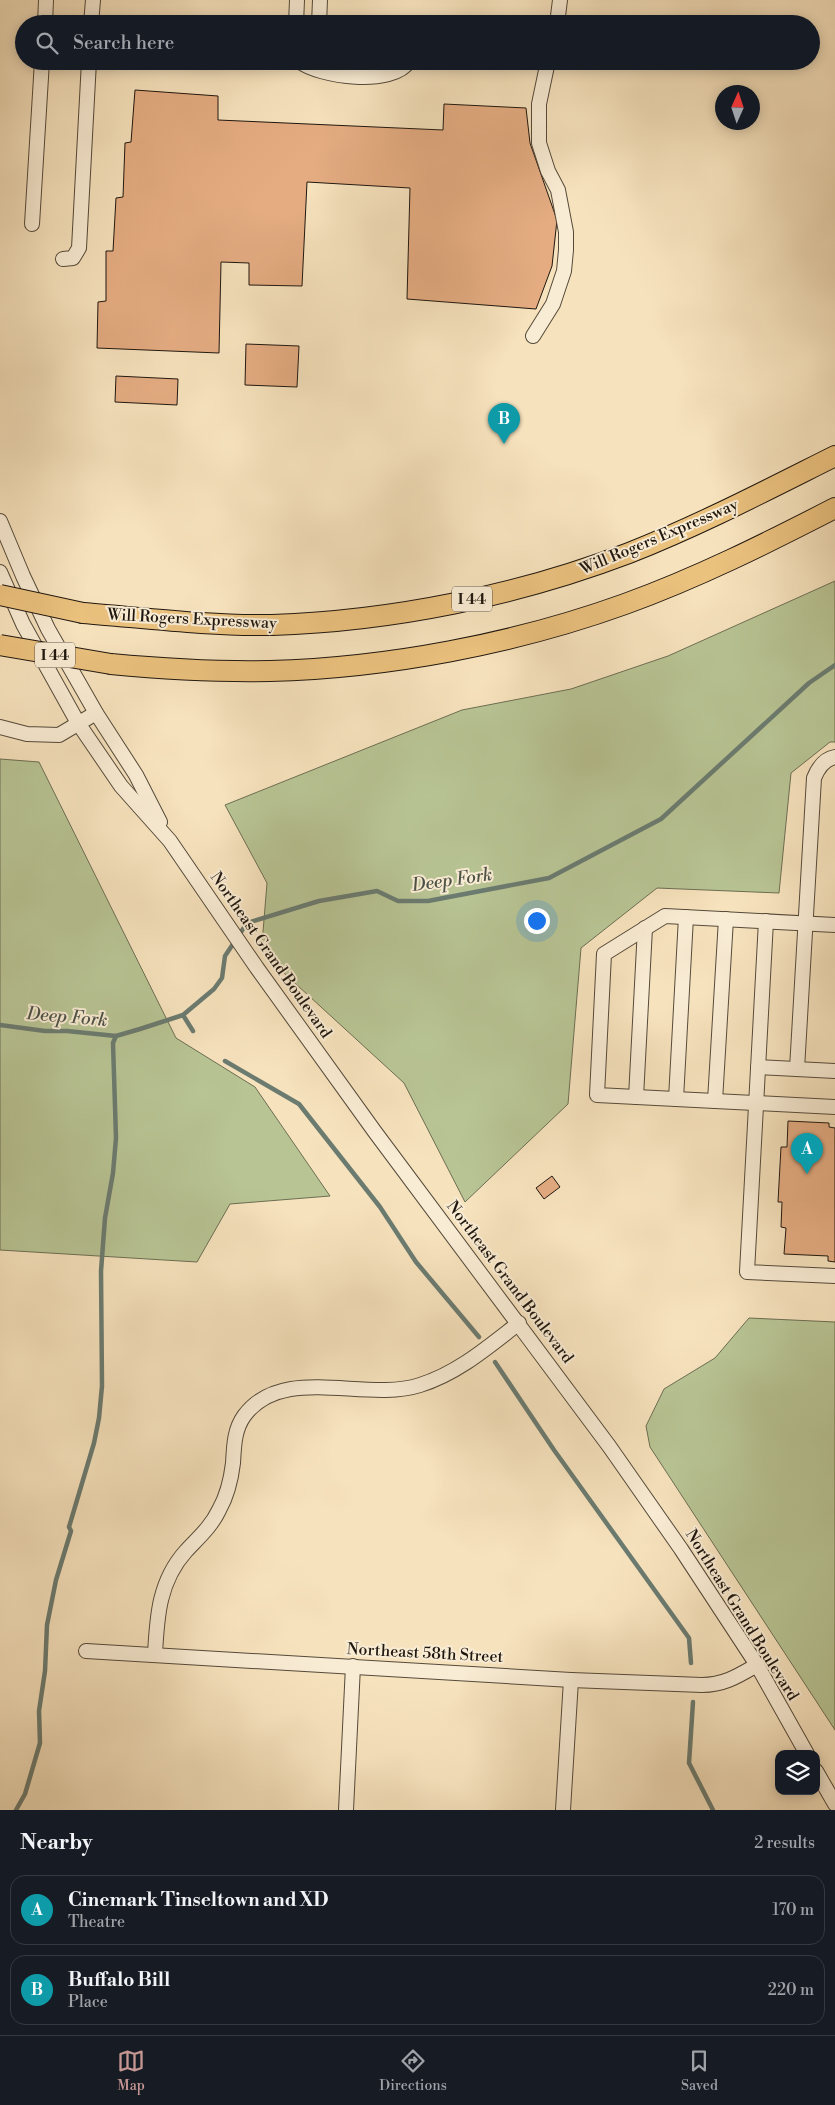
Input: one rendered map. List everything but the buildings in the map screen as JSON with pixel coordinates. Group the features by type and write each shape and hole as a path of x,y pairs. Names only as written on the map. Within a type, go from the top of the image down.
{"highway":[{"name":"Will Rogers Expressway","path":"0,595 83,613 194,622 271,625 348,619 403,612 457,602 569,574 628,553 740,504 835,456"},
{"name":"I 44","path":"0,645 111,664 178,670 271,671 342,666 406,658 466,647 586,617 626,604 747,552 835,508"}],"street":[{"path":"45,15 46,0"},
{"path":"92,15 93,0"},
{"path":"296,15 297,0"},
{"path":"319,15 320,0"},
{"path":"558,15 560,0"},
{"path":"32,224 41,70"},
{"path":"63,259 73,258 79,248 89,70"},
{"path":"314,70 326,74 362,77 399,70"},
{"path":"534,336 553,304 564,272 566,250 566,232 558,190 548,171 539,143 539,104 546,70"},
{"name":"Northeast Grand Boulevard","path":"0,521 48,629 96,713 136,775 170,841"},
{"name":"Northeast Grand Boulevard","path":"0,572 23,624 78,724 121,786 170,841 375,1132 610,1446 681,1549 756,1665 804,1750"},
{"path":"0,727 27,734 58,735 96,713"},
{"path":"797,1069 814,778 823,762 835,757"},
{"path":"835,925 665,916 604,954 597,1095 835,1107"},
{"path":"676,1099 686,917"},
{"path":"715,1101 726,919"},
{"path":"766,921 748,1272 835,1276"},
{"path":"636,1097 645,928"},
{"path":"758,1067 835,1071"},
{"path":"155,1654 157,1620 163,1589 176,1563 213,1522 220,1509 229,1487 235,1436 243,1417 251,1408 261,1399 282,1390 310,1388 374,1392 419,1386 462,1366 519,1323"},
{"name":"Northeast 58th Street","path":"86,1650 571,1680 716,1685 728,1682 756,1665"},
{"path":"346,1810 354,1666"},
{"path":"563,1810 571,1680"},
{"path":"820,1778 835,1804"}],"green space":[{"path":"835,581 835,742 830,742 791,773 779,893 657,888 581,948 568,1104 465,1202 404,1083 273,963 262,944 267,883 225,805 462,710 571,689 668,656"},
{"path":"0,759 39,762 176,1038 255,1087 330,1196 230,1204 197,1262 0,1250"},
{"path":"749,1318 835,1322 835,1730 650,1447 646,1426 664,1389 715,1358"}],"waterway":[{"name":"Deep Fork","path":"0,1025 45,1031 67,1031 116,1036 183,1015 214,989 222,978 225,956 247,923 319,901 377,891 398,901 428,901 549,878 661,819 809,683 835,665"},
{"path":"183,1015 193,1031"},
{"path":"16,1810 25,1794 40,1743 39,1711 45,1671 47,1625 56,1580 71,1531 69,1527 94,1443 99,1418 102,1386 101,1271 105,1218 113,1173 116,1138 113,1043 116,1036"},
{"path":"225,1061 299,1104 380,1207 416,1262 479,1337"},
{"path":"495,1362 554,1450 689,1638 691,1663"},
{"path":"693,1702 689,1763 713,1810"}],"place":[{"name":"Buffalo Bill","path":"504,444"},
{"name":"Cinemark Tinseltown and XD","path":"807,1174"}]}
